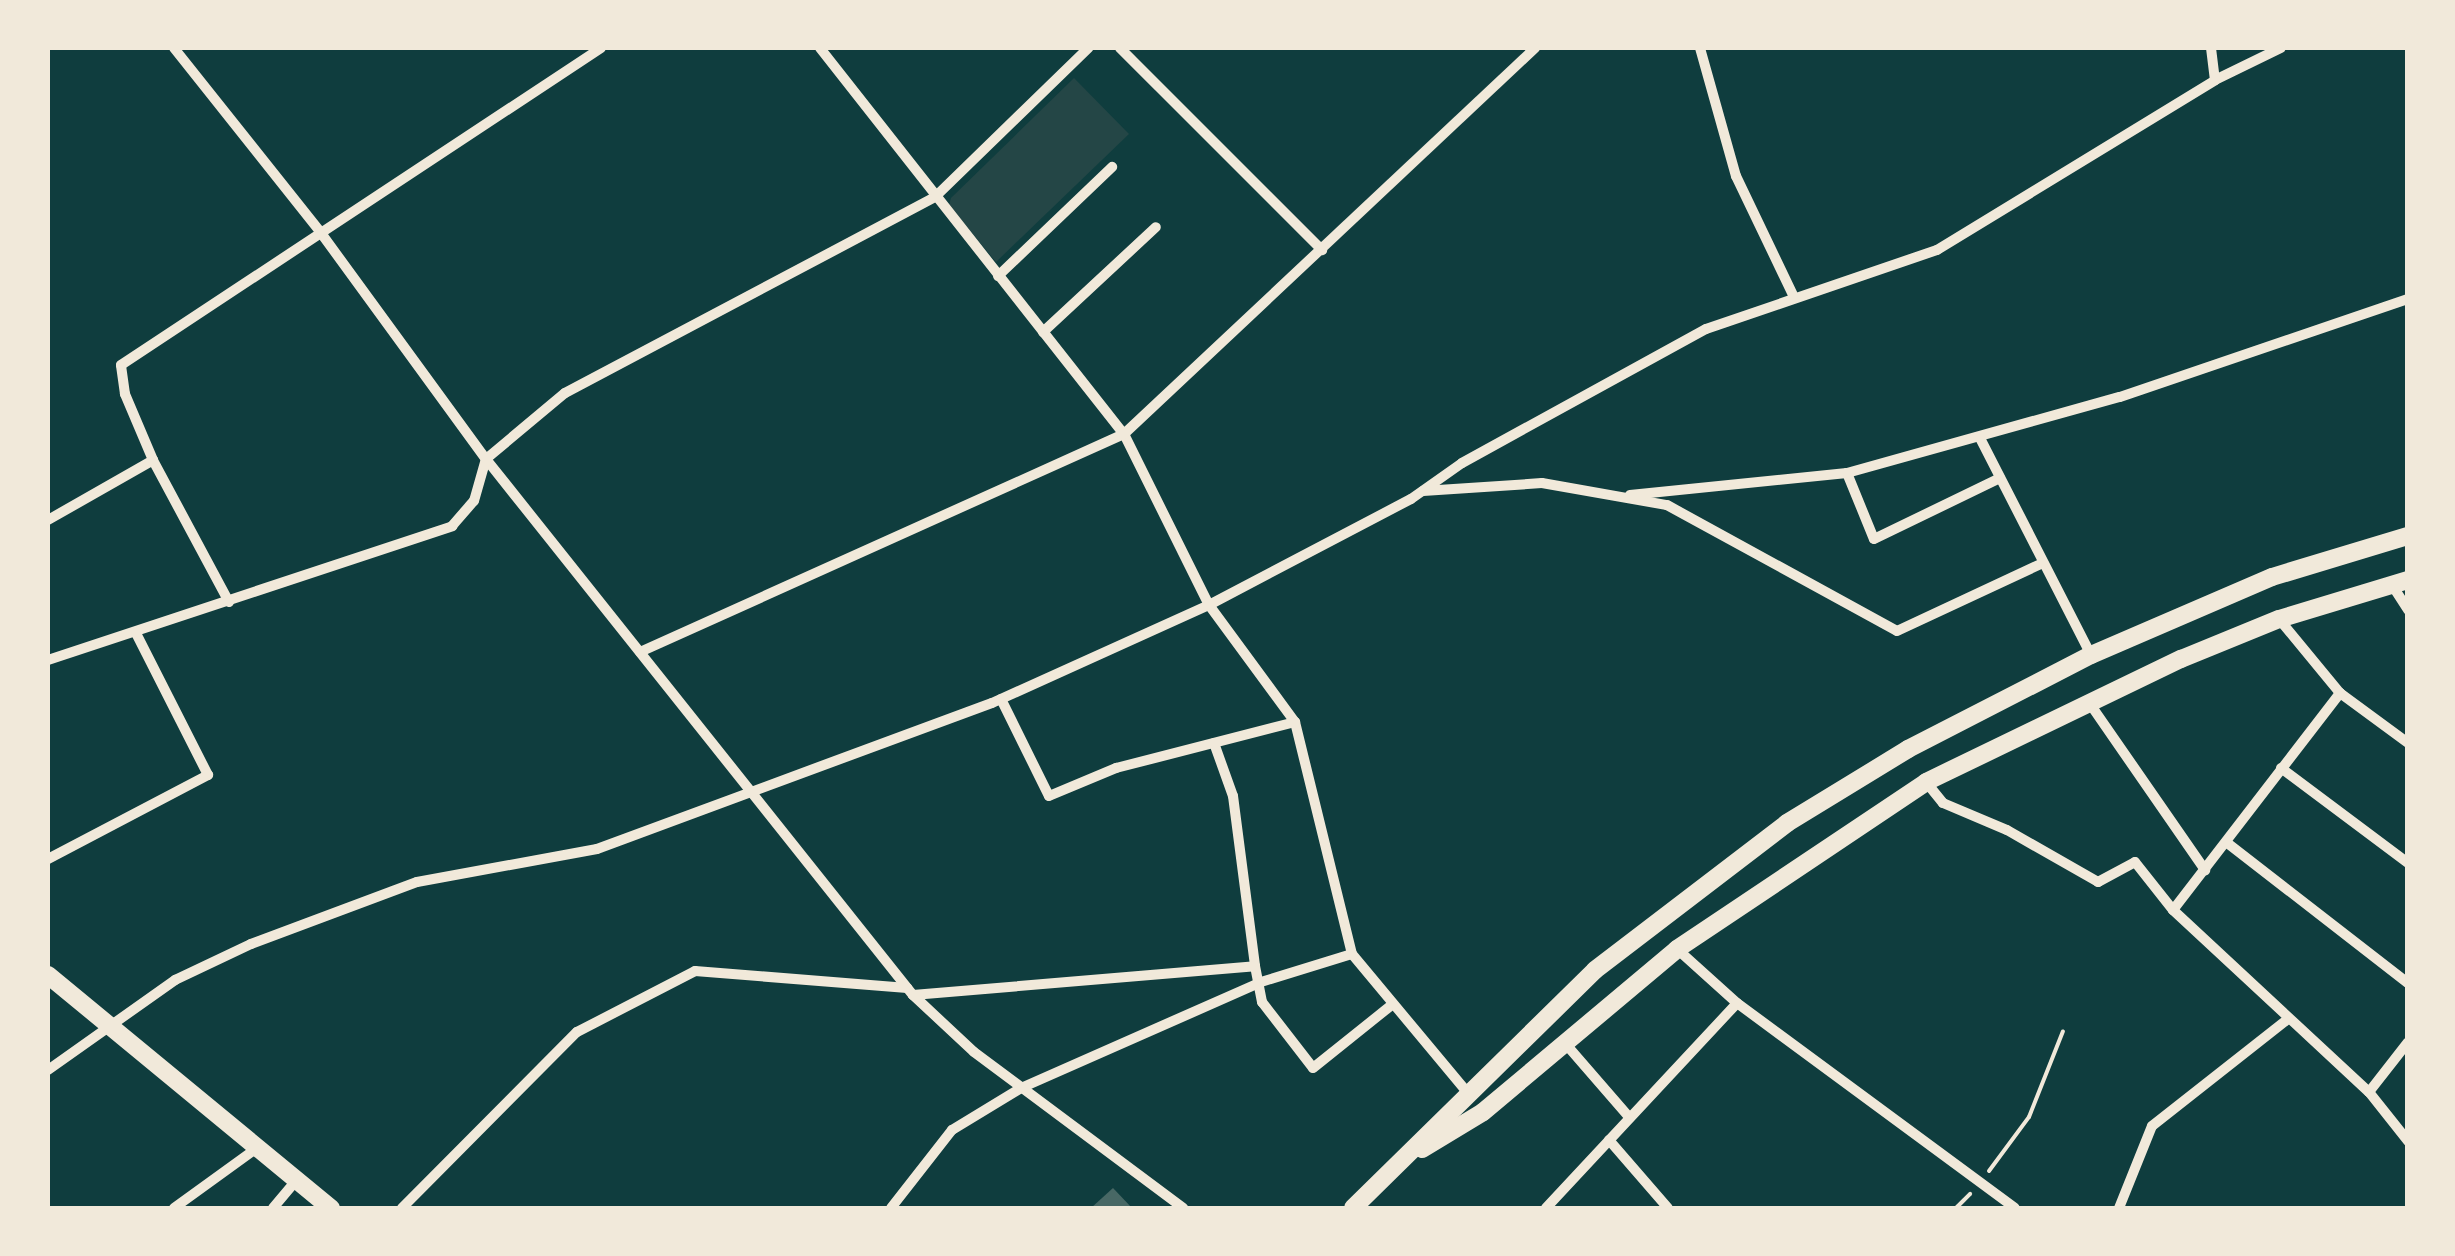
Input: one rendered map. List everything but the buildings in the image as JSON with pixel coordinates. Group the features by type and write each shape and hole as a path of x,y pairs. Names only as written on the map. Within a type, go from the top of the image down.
{"main road":[{"path":"1353,1208 1404,1160 1466,1091 1650,924 1787,823 1908,748 2091,655 2272,577 2408,536"},
{"path":"1404,1160 1483,1112 1677,949 1926,782 2088,700 2279,619 2400,582"},
{"path":"48,975 108,1030 331,1208"}],"street":[{"path":"174,48 321,233 486,459 910,992 1021,1088 1182,1208"},
{"path":"228,602 153,460 125,394 120,365 601,48"},
{"path":"820,48 1124,434 1209,605 1295,722 1352,954 1466,1091"},
{"path":"48,660 452,526 474,501 486,459 565,393 935,197 1088,48"},
{"path":"1120,48 1322,250"},
{"path":"640,652 1124,434 1535,48"},
{"path":"1700,48 1736,176 1794,297"},
{"path":"2211,48 2215,80"},
{"path":"48,1070 174,980 250,944 417,882 597,850 1001,699 1209,605 1423,491 1477,454 1706,329 1937,250 2215,80 2281,48"},
{"path":"998,276 1112,166"},
{"path":"1042,332 1156,226"},
{"path":"1630,495 1847,473 1980,438 2408,299"},
{"path":"1980,438 2091,655"},
{"path":"48,520 153,460"},
{"path":"1847,473 1874,539 2000,478"},
{"path":"1423,491 1542,483 1630,495 1684,514 1897,632 2043,563"},
{"path":"2400,582 2408,610"},
{"path":"2279,619 2340,692 2408,743"},
{"path":"48,859 208,775 136,633"},
{"path":"2173,910 2340,692"},
{"path":"1001,699 1050,796 1116,768 1295,722"},
{"path":"2088,700 2205,870"},
{"path":"1214,743 1233,796 1262,1002 1313,1068 1393,1004"},
{"path":"2281,768 2408,863"},
{"path":"1926,782 1943,803 2007,830 2098,882 2135,862 2173,910 2369,1092 2408,1141"},
{"path":"2226,842 2408,983"},
{"path":"1677,949 1737,1003 2014,1208"},
{"path":"891,1208 952,1130 1021,1088 1261,982 1352,954"},
{"path":"402,1208 576,1032 695,971 910,992 1255,966"},
{"path":"1546,1208 1737,1003"},
{"path":"2119,1208 2138,1147 2152,1126 2289,1018"},
{"path":"1564,1042 1629,1116"},
{"path":"2369,1092 2408,1042"},
{"path":"1609,1140 1668,1208"},
{"path":"174,1208 257,1148"},
{"path":"272,1208 296,1181"}],"path":[{"path":"1956,1208 2029,1117 2063,1031"}],"shaded area":[{"path":"1074,78 1129,134 996,262 949,205 951,198"}]}
